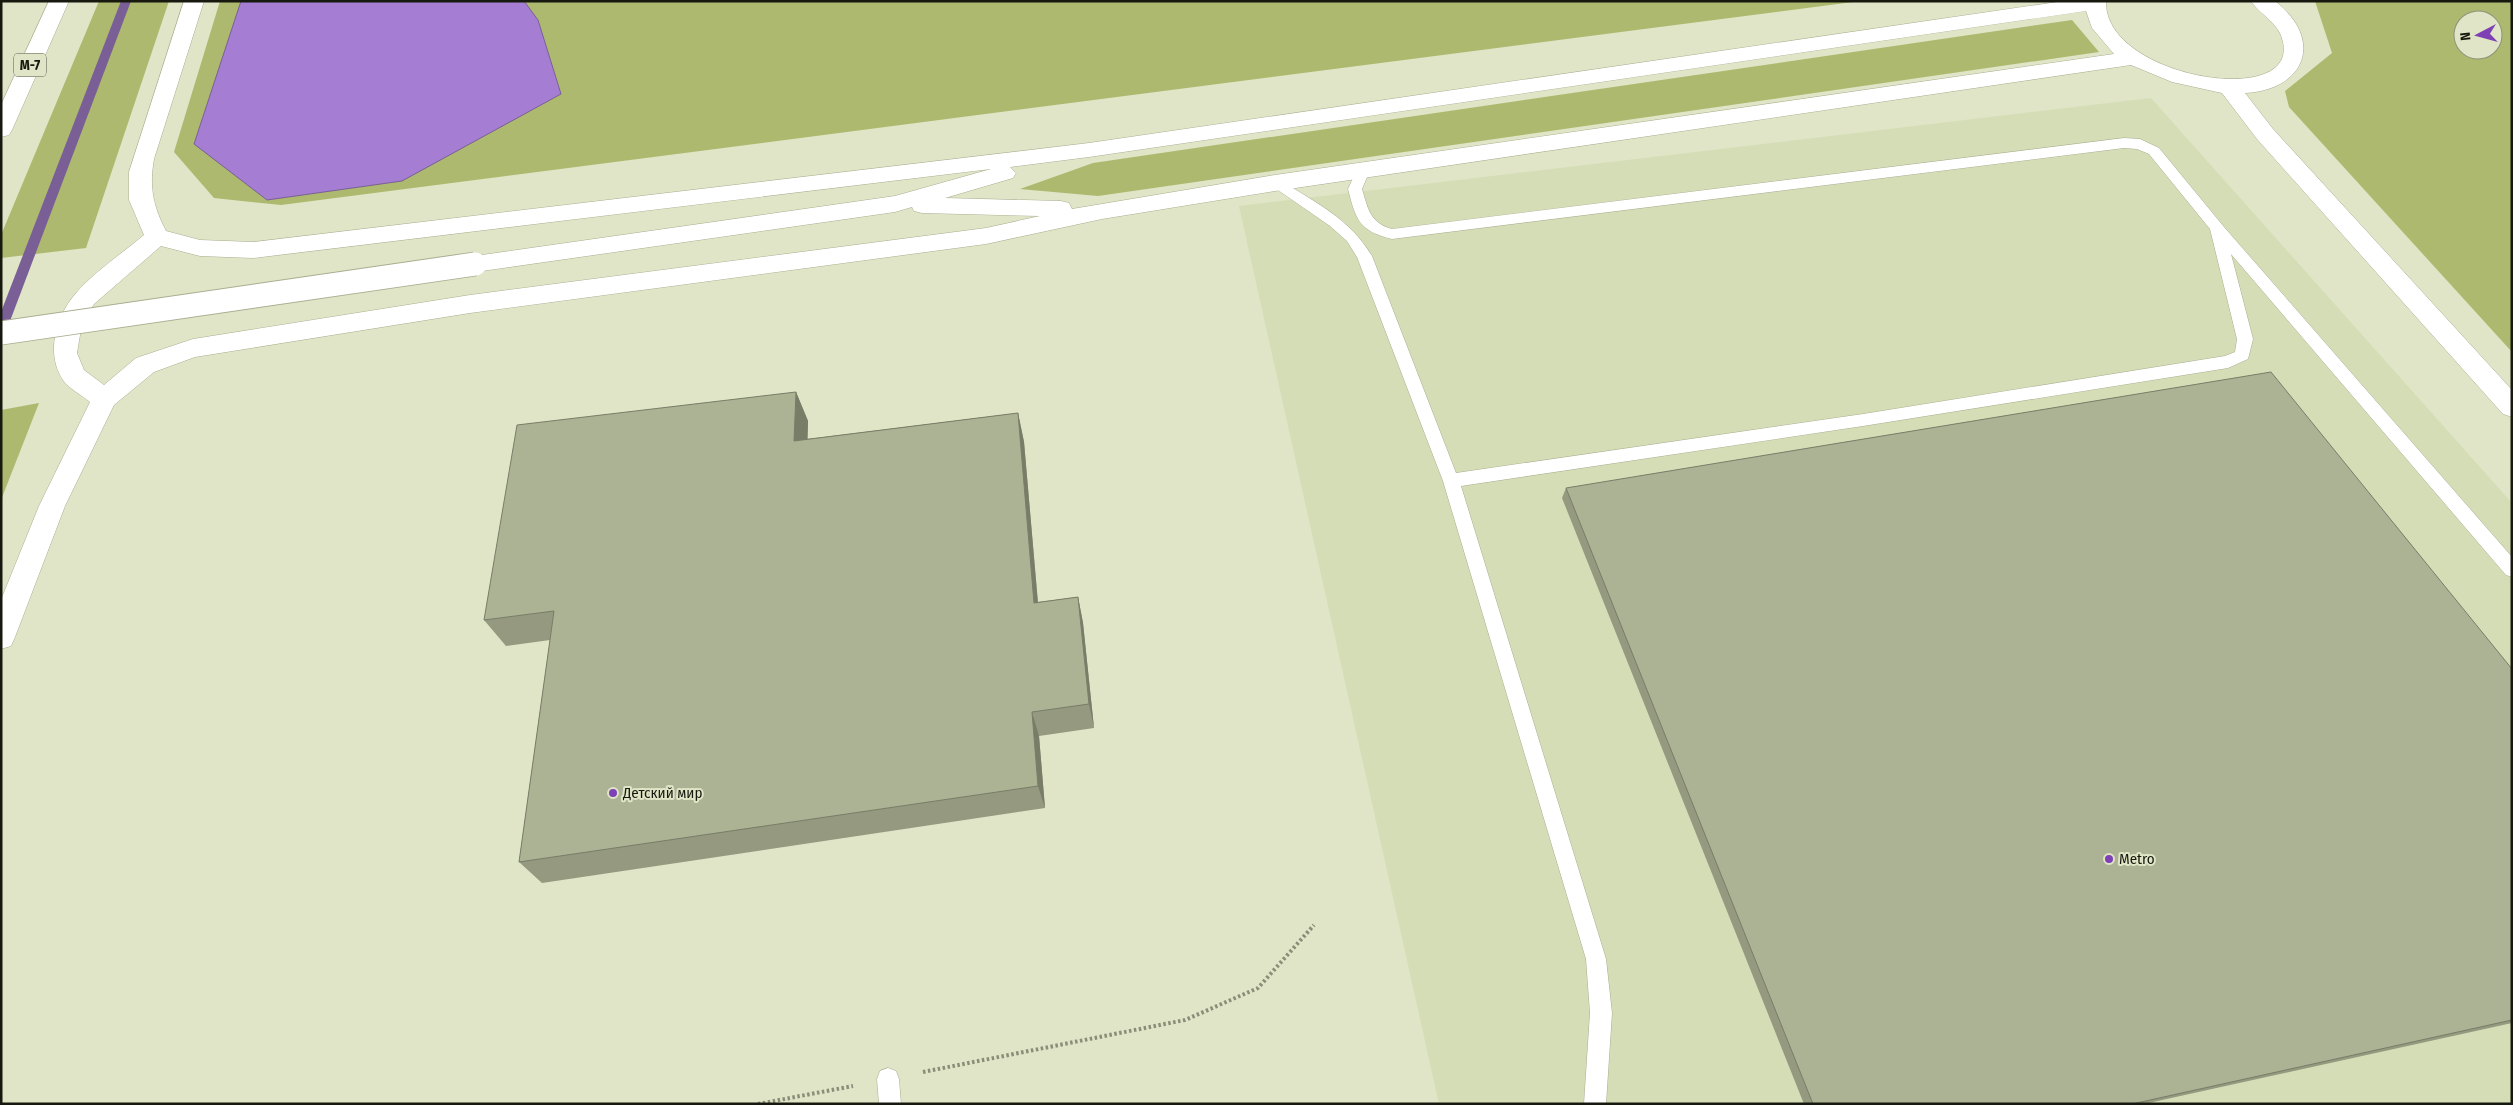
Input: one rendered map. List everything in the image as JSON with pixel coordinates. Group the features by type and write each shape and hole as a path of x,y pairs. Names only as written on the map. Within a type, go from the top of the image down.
{"main road":[{"name":"М-7","path":"1,130 59,1"},
{"path":"194,1 143,159 138,185 141,206 157,237 200,248 253,250 1089,150 2096,2 2098,22 2111,40 2133,58 2162,73 2186,80 2228,86 2257,84 2280,75 2293,61 2295,44 2286,24 2261,1"},
{"path":"1,637 52,506 104,399 145,364 193,348 470,304 986,236 1102,211 1274,183 2133,58"},
{"path":"2228,86 2265,134 2512,407"},
{"path":"1,333 895,204 1089,150"},
{"path":"895,204 1102,211"},
{"path":"104,399 73,375 65,352 70,322 85,298 157,237"}],"lane":[{"path":"1363,170 1355,189 1365,221 1375,231 1392,234 2124,143 2140,144 2154,151 2217,228 2512,570"},
{"path":"1274,183 1335,222 1352,237 1364,256 1450,481 1596,959 1601,1013 1595,1104"},
{"path":"1450,481 1853,422 2228,362 2242,355 2245,339 2217,228"},
{"path":"888,1079 890,1104"}],"path":[{"path":"758,1104 1185,1020 1258,988 1314,925"}],"shaded area":[{"path":"241,1 524,1 538,20 561,94 402,181 267,200 194,144"},
{"path":"2151,98 2512,503 2512,1104 1439,1104 1239,206"}],"green space":[{"path":"99,1 169,1 86,248 1,258 1,235"},
{"path":"220,1 1861,1 281,205 214,198 174,152"},
{"path":"2315,1 2512,1 2512,352 2289,107 2285,91 2332,53"},
{"path":"2072,20 2099,52 1098,196 1020,189 1093,163"},
{"path":"39,403 1,500 1,410"}],"building":[{"name":"Metro","path":"2271,372 2512,669 2512,1020 2132,1104 1813,1104 1566,488"},
{"path":"796,392 794,441 1018,413 1034,603 1078,597 1089,704 1032,712 1038,786 519,862 554,611 484,620 517,425"}],"waterway":[{"path":"1,329 126,1"}],"place":[{"name":"Детский мир","path":"613,793"},
{"name":"Metro","path":"2109,859"}]}
